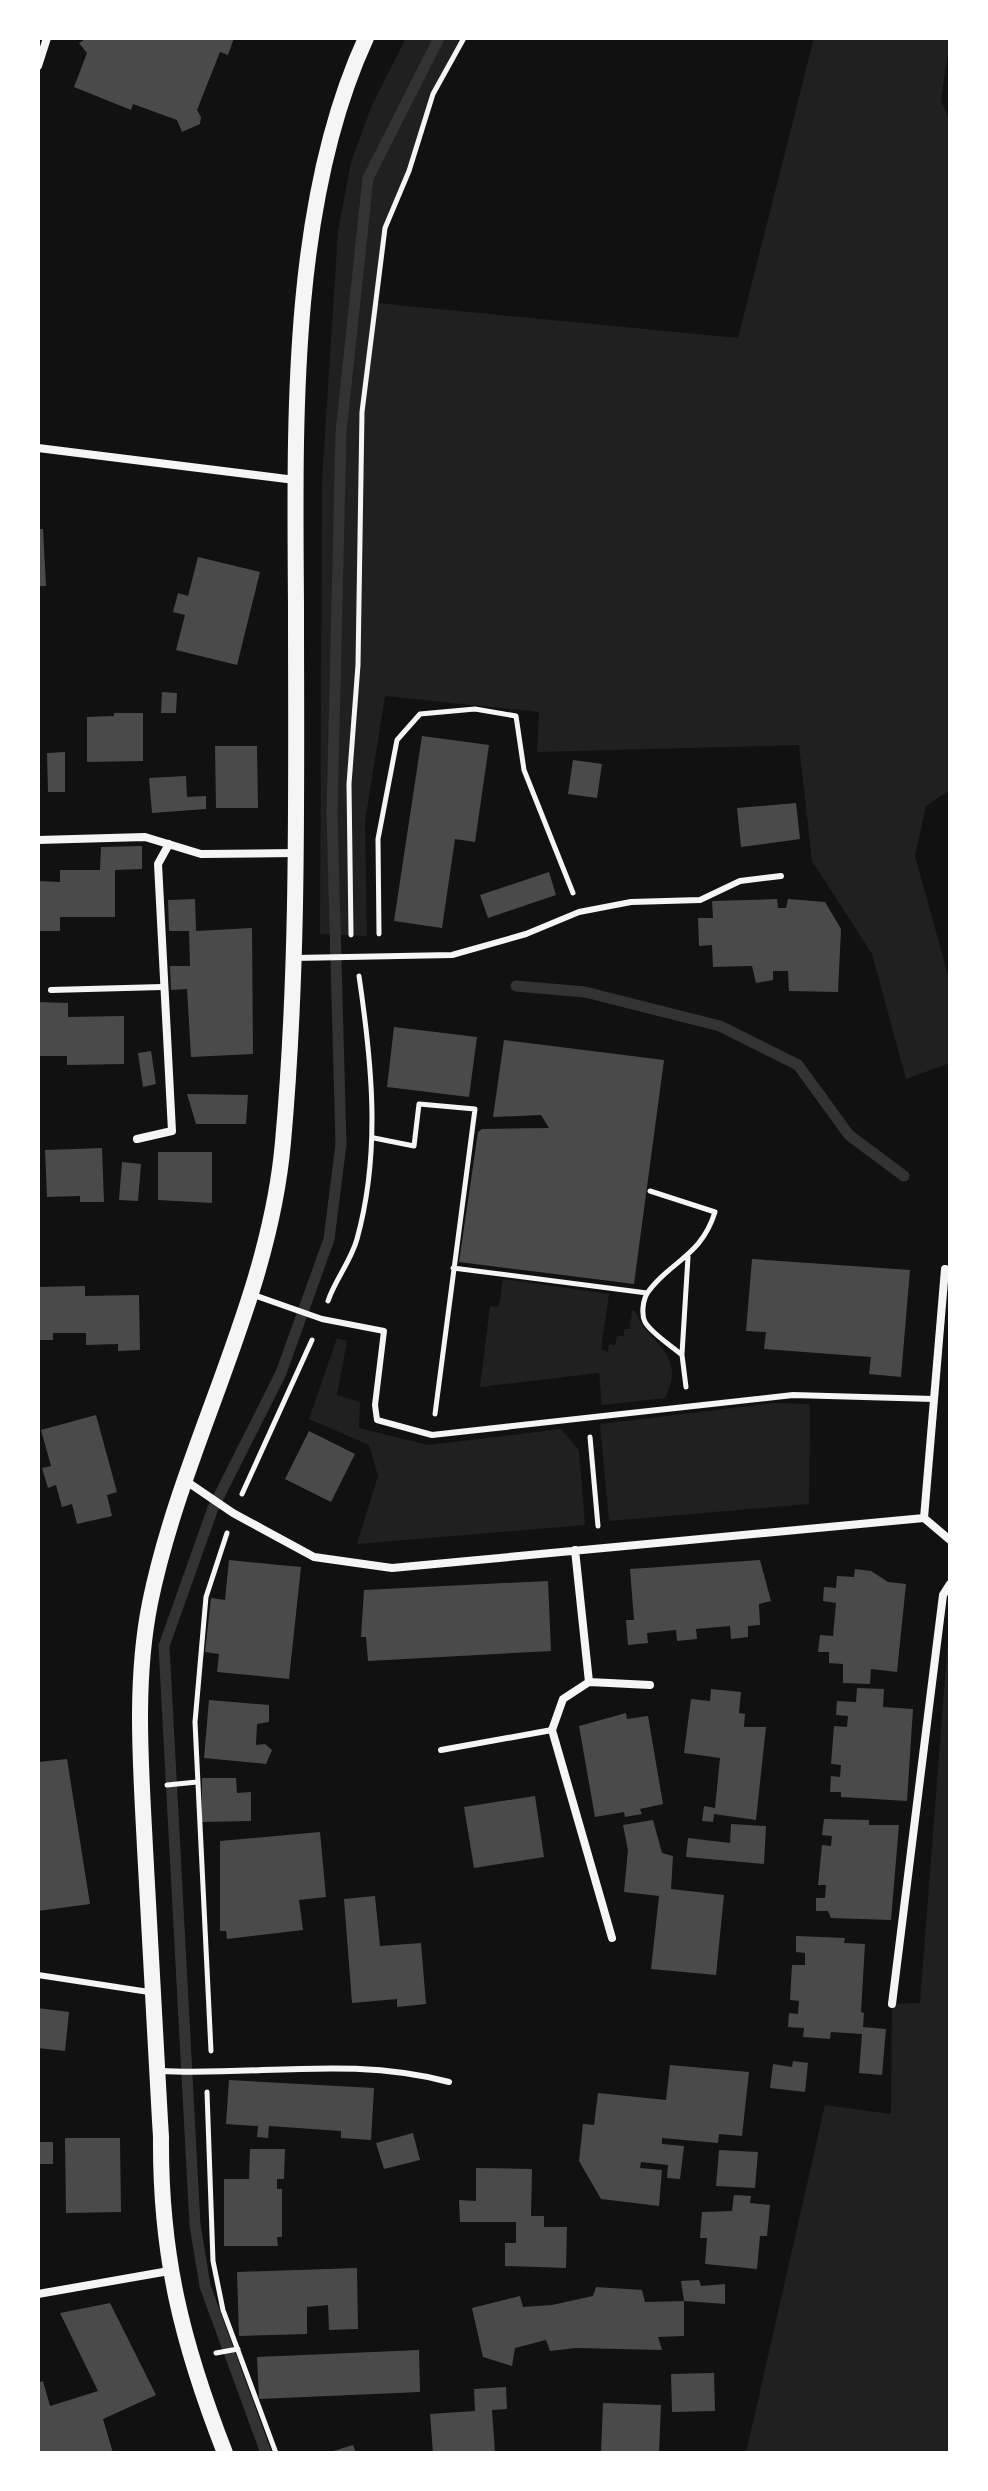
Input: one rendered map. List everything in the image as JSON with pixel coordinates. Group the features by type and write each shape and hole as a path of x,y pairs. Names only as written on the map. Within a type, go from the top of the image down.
{"main road":[{"path":"225,2453 191,2361 169,2271 161,2193 165,2071 152,1992 139,1703 149,1608 164,1546 193,1486 277,1200 294,958 296,480 307,278 324,158 352,70 366,38"}],"street":[{"path":"38,66 47,38"},
{"path":"38,448 296,480"},
{"path":"38,840 145,837 201,854 296,853"},
{"path":"137,1139 172,1131 162,987 158,864 169,844"},
{"path":"924,1518 945,1269"},
{"path":"193,1486 314,1557 392,1568 924,1518 950,1540"},
{"path":"575,1550 589,1682"},
{"path":"892,2004 943,1595 950,1584"},
{"path":"612,1938 552,1730 563,1699 589,1682 650,1685"},
{"path":"38,2294 169,2271"}],"lane":[{"path":"294,958 379,959 452,955 526,934 579,912 631,902 700,900 740,881 781,876"},
{"path":"51,990 162,987"},
{"path":"251,1294 320,1318 384,1331 375,1405 377,1420 432,1435 793,1395 934,1399"},
{"path":"441,1750 552,1730"},
{"path":"38,1975 152,1992"},
{"path":"165,2071 312,2066 412,2072 449,2082"}],"path":[{"path":"276,2453 223,2310 213,2261 204,2070 212,2045 197,1782 197,1684 206,1597 246,1478 357,1241 374,1138 371,1071 351,938 348,854 349,784 358,665 362,412 385,228 409,171 433,94 464,38"},
{"path":"379,959 378,839 397,740 420,714 475,709 516,716 524,770 566,869 579,912"},
{"path":"374,1138 414,1146 419,1104 475,1109 432,1435"},
{"path":"650,1191 715,1212 710,1227 688,1257 647,1293 643,1309 645,1322 682,1355"},
{"path":"688,1257 682,1355 688,1405"},
{"path":"453,1268 647,1293"},
{"path":"588,1416 601,1548"},
{"path":"186,1783 197,1782"},
{"path":"211,2354 237,2350"}],"shaded area":[{"path":"406,38 464,38 433,94 409,171 385,228 377,303 738,338 814,38 950,38 941,101 950,120 950,790 926,806 915,856 950,982 950,1063 906,1079 872,954 812,861 799,745 537,752 539,712 385,696 365,822 367,936 320,934 322,481 338,231 351,162 372,105"},
{"path":"503,1279 609,1294 601,1349 608,1352 609,1344 615,1345 617,1336 624,1336 624,1329 630,1329 632,1310 635,1311 669,1360 671,1383 665,1398 602,1405 599,1373 480,1387 490,1306 499,1307"},
{"path":"337,1338 347,1341 337,1395 360,1402 359,1428 428,1445 561,1429 579,1450 585,1525 357,1544 378,1476 369,1445 309,1419"},
{"path":"775,1403 810,1404 809,1504 609,1521 600,1424"},
{"path":"950,1613 950,2453 746,2453 825,2105 891,2114 892,2004 920,2003"}],"building":[{"path":"87,38 234,38 228,55 220,52 197,110 201,117 200,124 182,132 177,120 133,104 131,110 74,87 87,53 79,43"},
{"path":"38,529 43,529 46,586 38,586"},
{"path":"198,557 260,572 237,665 176,650 185,615 173,612 178,593 188,596"},
{"path":"162,692 177,693 176,713 161,713"},
{"path":"114,713 143,713 143,761 87,762 87,717 114,716"},
{"path":"422,736 489,745 475,842 455,839 442,928 394,921"},
{"path":"215,746 257,746 258,808 216,808"},
{"path":"65,752 65,792 48,792 47,753"},
{"path":"573,760 602,764 597,798 568,794"},
{"path":"186,776 187,797 206,796 206,809 152,813 149,778"},
{"path":"796,803 800,839 741,847 737,808"},
{"path":"142,846 142,869 115,870 115,917 60,917 60,931 38,931 38,881 60,882 60,870 100,870 101,847"},
{"path":"549,872 556,895 488,918 480,895"},
{"path":"195,899 196,931 252,928 253,1054 191,1057 187,989 171,990 170,966 190,966 189,931 169,931 168,900"},
{"path":"777,899 778,908 786,908 788,899 825,902 841,929 838,992 789,991 788,971 773,971 773,980 756,983 752,966 713,967 712,945 699,946 698,918 713,918 712,901"},
{"path":"38,1002 68,1003 68,1017 124,1016 124,1064 67,1065 67,1056 38,1056"},
{"path":"394,1027 477,1037 469,1097 387,1087"},
{"path":"504,1040 664,1060 634,1284 459,1262 478,1132 482,1129 549,1128 541,1115 493,1117"},
{"path":"151,1051 156,1084 143,1087 138,1053"},
{"path":"187,1094 248,1095 246,1124 196,1124"},
{"path":"102,1148 104,1202 80,1202 80,1196 47,1197 45,1150"},
{"path":"158,1152 212,1152 212,1203 158,1200"},
{"path":"122,1162 141,1164 138,1201 119,1200"},
{"path":"752,1259 910,1270 901,1377 869,1374 871,1357 764,1349 766,1332 746,1331"},
{"path":"85,1286 85,1296 139,1295 140,1350 118,1351 118,1344 86,1345 86,1333 53,1333 53,1340 38,1340 38,1287"},
{"path":"96,1415 117,1492 107,1495 112,1516 77,1524 72,1504 62,1507 56,1485 48,1488 42,1468 51,1466 41,1430"},
{"path":"309,1431 355,1454 331,1502 285,1479"},
{"path":"229,1560 301,1567 289,1679 217,1672 219,1654 205,1652 211,1598 225,1600"},
{"path":"760,1560 771,1601 759,1604 760,1625 748,1626 748,1637 731,1639 730,1626 696,1629 697,1639 677,1641 676,1630 647,1633 648,1643 628,1645 626,1620 634,1620 630,1569"},
{"path":"855,1569 871,1571 888,1582 906,1584 897,1672 871,1669 870,1684 843,1683 843,1664 829,1663 829,1652 818,1652 820,1635 833,1636 836,1603 823,1601 824,1587 836,1588 837,1576 854,1577"},
{"path":"548,1581 551,1651 368,1661 366,1637 361,1637 364,1590"},
{"path":"857,1688 884,1689 883,1707 913,1709 907,1801 841,1797 841,1792 830,1792 831,1776 840,1777 841,1765 831,1764 834,1726 847,1727 848,1716 836,1715 837,1701 856,1702"},
{"path":"711,1689 741,1692 739,1713 745,1714 744,1727 766,1727 756,1820 714,1814 713,1822 702,1821 704,1806 715,1808 720,1758 684,1753 691,1699 710,1701"},
{"path":"209,1700 269,1705 269,1722 257,1724 256,1745 265,1744 272,1750 266,1764 204,1758"},
{"path":"626,1713 627,1719 648,1716 663,1804 640,1809 642,1814 625,1817 624,1812 595,1817 579,1726"},
{"path":"67,1759 90,1904 38,1911 38,1762"},
{"path":"202,1778 236,1778 237,1793 251,1792 251,1821 202,1822"},
{"path":"535,1796 544,1857 474,1868 464,1807"},
{"path":"824,1819 869,1820 869,1825 899,1825 891,1920 831,1918 828,1911 816,1911 816,1898 825,1898 826,1885 818,1885 822,1845 831,1846 832,1836 822,1835"},
{"path":"653,1820 662,1853 673,1856 671,1889 724,1895 716,1975 651,1969 659,1896 624,1892 628,1850 623,1825"},
{"path":"731,1824 766,1826 764,1864 686,1857 688,1838 730,1843"},
{"path":"320,1832 326,1897 299,1900 303,1930 227,1939 226,1931 220,1931 220,1841"},
{"path":"375,1896 380,1946 421,1943 426,2004 397,2007 397,1999 352,2003 344,1899"},
{"path":"796,1936 845,1938 844,1943 865,1944 861,2012 864,2013 863,2027 886,2029 882,2075 859,2073 862,2034 831,2032 830,2039 803,2037 804,2028 788,2027 789,2013 798,2014 799,2001 790,2000 792,1965 805,1965 805,1953 796,1952"},
{"path":"38,2008 69,2012 65,2051 38,2048"},
{"path":"793,2061 808,2063 805,2092 770,2088 773,2064 792,2067"},
{"path":"670,2065 749,2072 742,2136 719,2134 718,2143 662,2138 662,2144 684,2146 680,2179 667,2178 668,2165 641,2162 640,2168 662,2170 659,2206 601,2199 579,2161 583,2124 594,2125 598,2093 666,2100"},
{"path":"229,2080 374,2088 371,2140 341,2138 341,2131 269,2126 268,2138 257,2137 258,2126 226,2124"},
{"path":"413,2133 420,2160 384,2169 376,2143"},
{"path":"65,2138 120,2138 121,2212 66,2213"},
{"path":"38,2142 53,2142 53,2164 38,2164"},
{"path":"250,2149 285,2149 284,2179 277,2179 277,2189 282,2189 282,2237 277,2237 278,2246 224,2246 224,2179 249,2179"},
{"path":"719,2150 758,2152 755,2188 716,2186"},
{"path":"476,2168 532,2169 531,2216 544,2216 544,2227 567,2227 566,2268 505,2266 505,2243 516,2243 516,2222 460,2222 459,2200 476,2201"},
{"path":"734,2195 751,2196 750,2203 770,2205 767,2236 760,2236 757,2269 705,2264 707,2238 700,2238 702,2212 732,2211"},
{"path":"357,2268 358,2329 329,2330 328,2305 307,2307 307,2334 239,2336 237,2272"},
{"path":"699,2280 701,2286 725,2284 725,2304 684,2301 681,2281"},
{"path":"596,2287 642,2290 645,2302 684,2301 684,2336 658,2337 662,2350 576,2348 550,2351 546,2340 515,2348 512,2366 483,2357 472,2308 520,2296 523,2307 552,2305 593,2296"},
{"path":"110,2303 156,2395 103,2419 113,2453 38,2453 38,2383 43,2381 50,2406 98,2391 60,2313"},
{"path":"419,2350 420,2392 259,2399 257,2357"},
{"path":"714,2373 715,2411 672,2412 671,2374"},
{"path":"506,2387 507,2409 492,2410 495,2453 433,2453 430,2414 475,2411 474,2389"},
{"path":"603,2403 661,2405 659,2453 601,2453"},
{"path":"353,2445 356,2453 330,2453 330,2452"}],"waterway":[{"path":"266,2453 205,2286 195,2225 164,1646 213,1508 281,1373 329,1239 341,1144 332,815 341,432 368,178 439,38"},
{"path":"516,986 585,992 720,1026 798,1065 849,1135 904,1176"}]}
